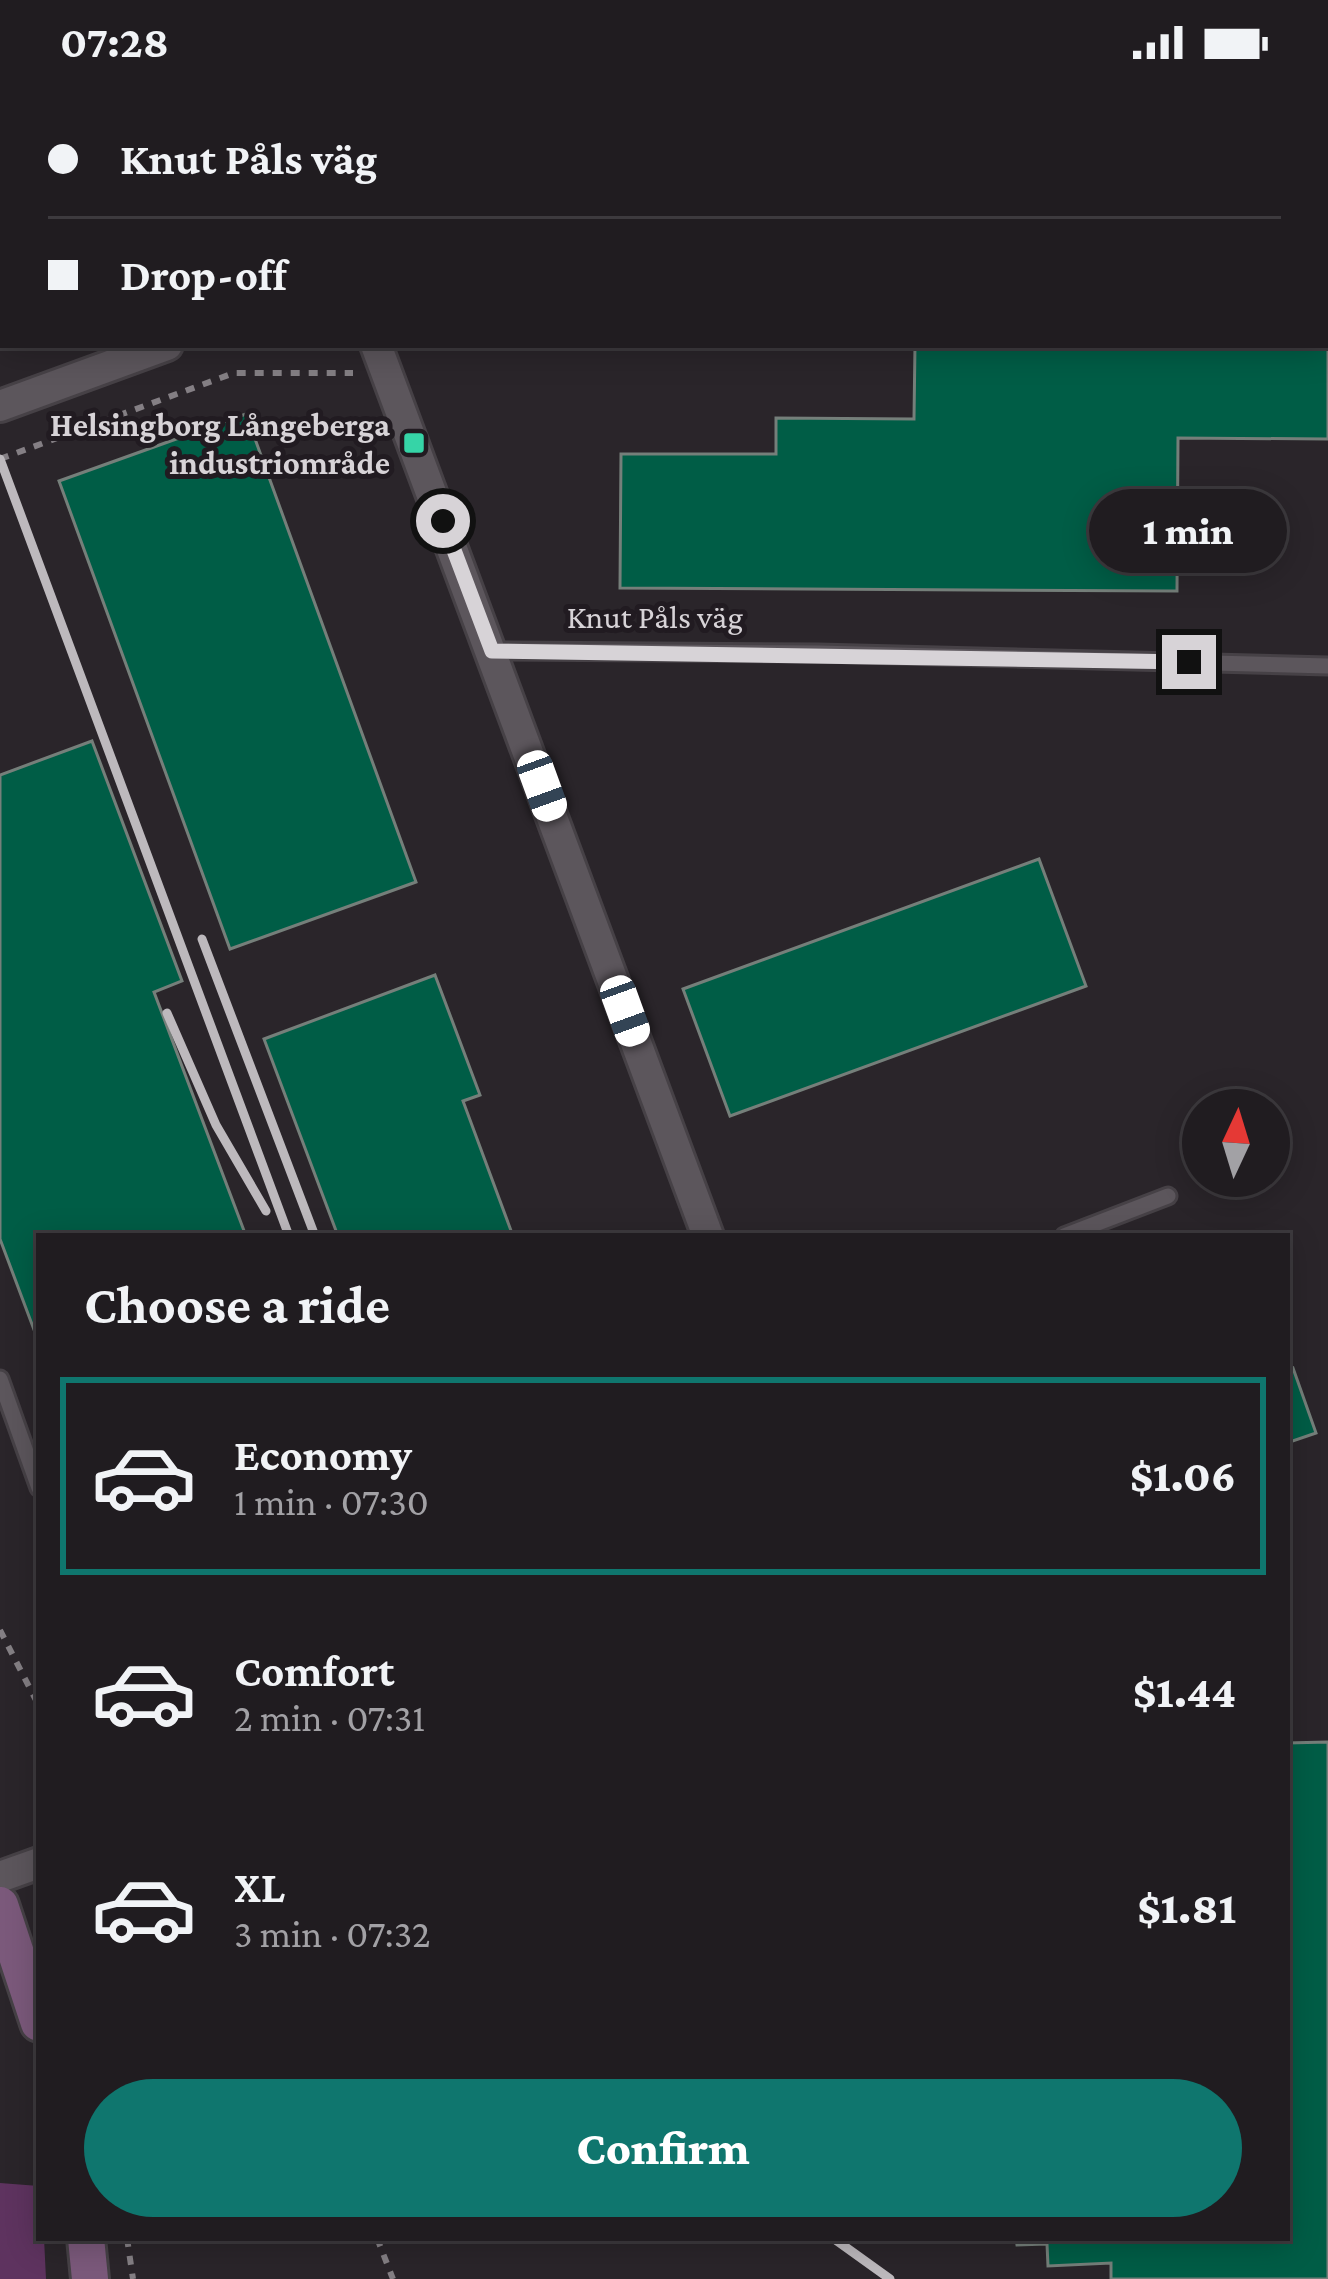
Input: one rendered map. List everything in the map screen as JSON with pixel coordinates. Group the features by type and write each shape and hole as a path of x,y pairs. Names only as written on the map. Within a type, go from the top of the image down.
{"street":[{"path":"0,406 159,348"},
{"path":"380,354 707,1233"},
{"path":"0,1877 36,1864"},
{"path":"0,1905 36,2014"},
{"path":"86,2241 90,2279"}],"lane":[{"name":"Knut Påls väg","path":"492,651 818,653 1328,666"},
{"path":"1072,1233 1168,1196"},
{"path":"0,1379 36,1480"}],"path":[{"path":"0,458 234,373 330,375 380,354"},
{"path":"0,1630 36,1700"},
{"path":"127,2241 133,2279"},
{"path":"378,2241 393,2279"}],"shaded area":[{"path":"0,2183 36,2186 36,2241 44,2241 46,2279 0,2279"}],"building":[{"path":"915,348 1328,348 1328,439 1178,438 1177,591 620,588 621,454 776,454 776,418 914,419"},
{"path":"246,414 416,882 230,949 59,481"},
{"path":"92,741 182,981 154,992 245,1233 36,1233 36,1335 0,1239 0,775"},
{"path":"1039,859 1086,986 730,1116 683,989"},
{"path":"435,975 480,1095 463,1101 512,1233 337,1233 264,1039"},
{"path":"1290,1369 1316,1433 1290,1442"},
{"path":"1328,1742 1328,2279 1111,2279 1111,2263 1048,2266 1047,2244 1017,2245 1016,2241 1290,2241 1290,1743"}],"railway":[{"path":"0,459 288,1233"},
{"path":"202,939 314,1233"},
{"path":"167,1013 216,1125 266,1211"},
{"path":"837,2241 890,2279"}],"place":[{"name":"Helsingborg Långeberga industriområde","path":"414,443"}],"route":[{"path":"443,521 492,651 1189,662"}]}
